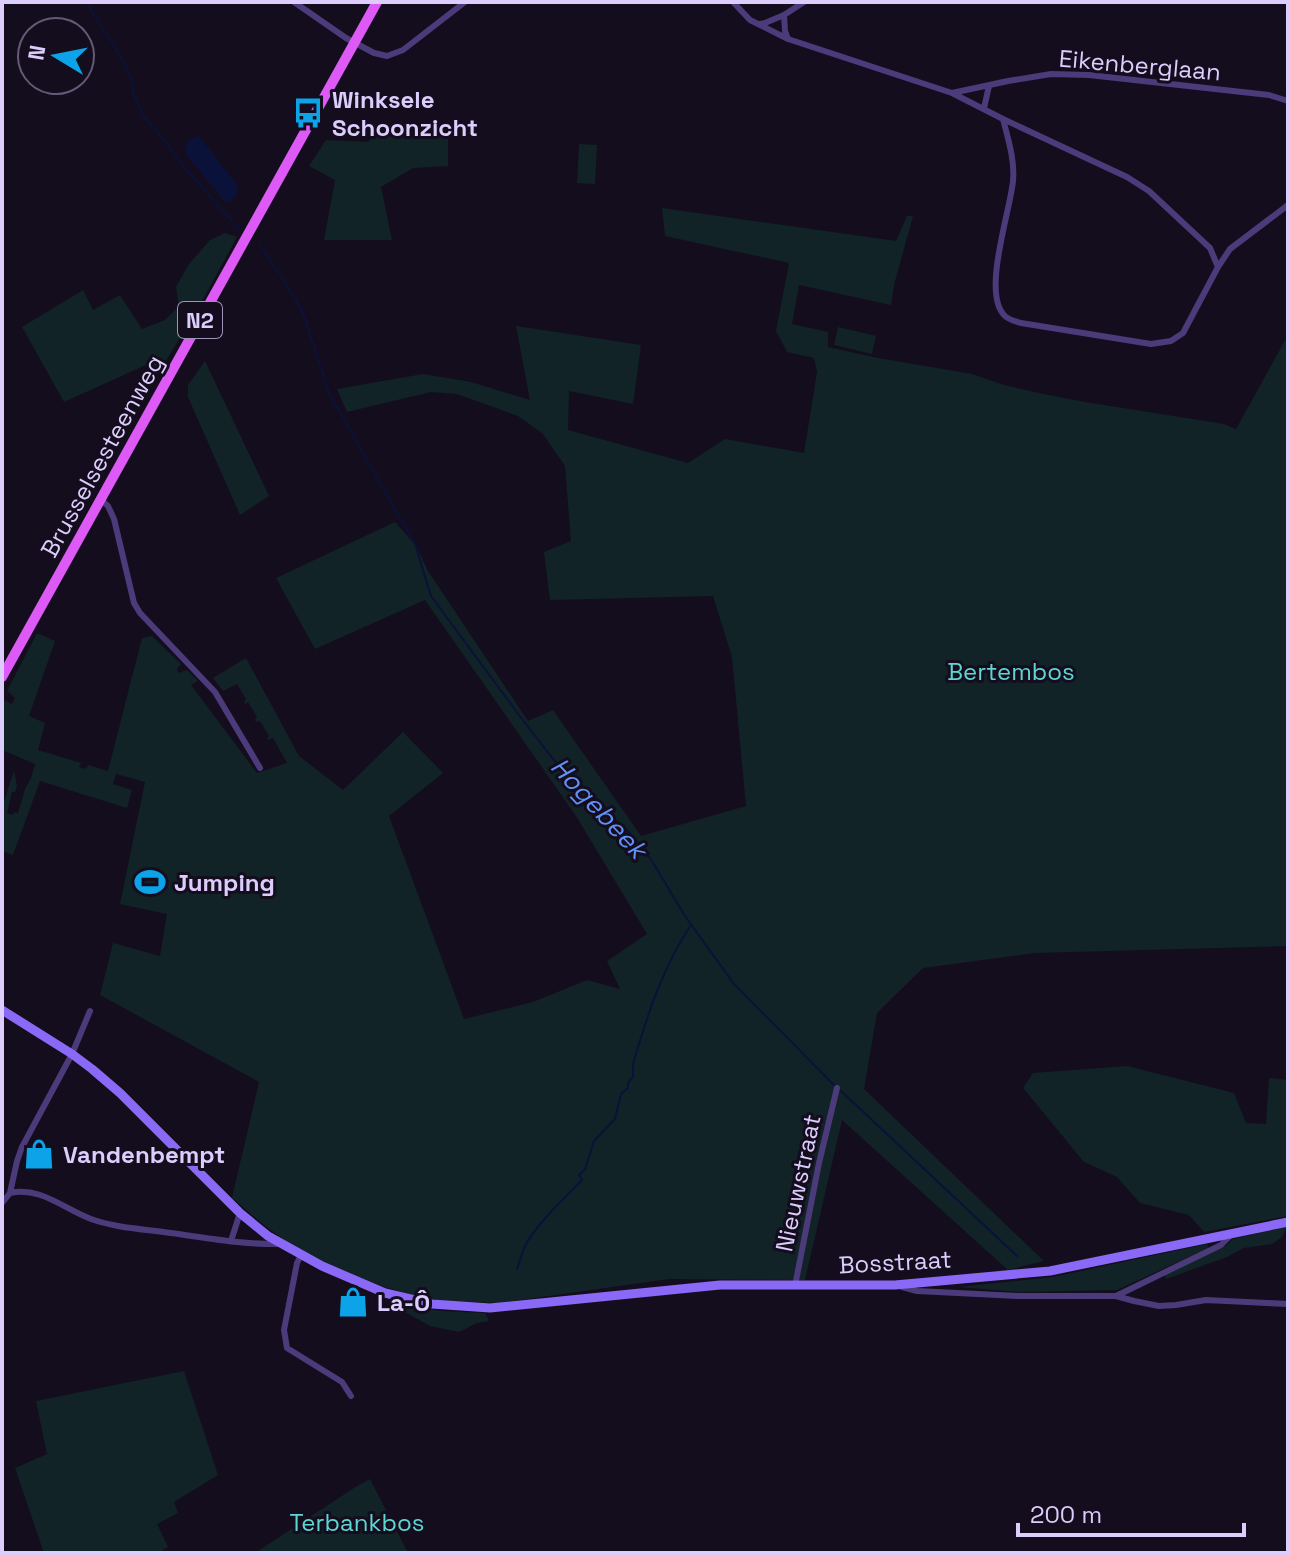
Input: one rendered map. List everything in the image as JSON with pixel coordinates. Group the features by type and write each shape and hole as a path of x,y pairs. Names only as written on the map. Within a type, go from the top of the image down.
{"main road":[{"name":"Brusselsesteenweg","path":"2,677 377,2"}],"street":[{"path":"294,2 354,43 387,56 395,54 465,2"},
{"path":"733,2 750,20 788,39 952,93 1127,177 1149,191 1210,248 1218,267"},
{"path":"758,24 784,15 804,2"},
{"path":"784,15 788,39"},
{"name":"Eikenberglaan","path":"952,93 1051,74 1089,75 1269,95 1288,101"},
{"path":"984,108 989,86"},
{"path":"1003,119 1013,178 995,281 998,304 1003,314 1021,323 1151,344 1165,343 1183,333 1230,249 1288,205"},
{"path":"1210,248 1230,249"},
{"path":"100,499 108,506 114,519 134,603 215,692 260,768"},
{"name":"Bosstraat","path":"2,1010 72,1054 120,1093 254,1225 301,1255 385,1293 409,1300 457,1307 500,1307 720,1285 895,1285 1050,1271 1288,1222"},
{"path":"2,1203 10,1193 19,1154 72,1054 90,1011"},
{"name":"Nieuwstraat","path":"795,1286 837,1088"},
{"path":"10,1193 37,1193 89,1218 113,1225 257,1245 282,1244"},
{"path":"231,1241 240,1213"},
{"path":"1116,1296 1221,1245 1231,1235"},
{"path":"301,1255 284,1330 287,1348 342,1382 351,1396"},
{"path":"895,1285 917,1291 1019,1296 1116,1296 1159,1306 1206,1300 1288,1304"}],"green space":[{"path":"385,124 448,131 448,166 413,168 381,187 392,240 324,240 335,180 309,166 326,140 368,142"},
{"path":"579,144 597,145 595,184 577,183"},
{"name":"Bertembos","path":"662,208 896,241 907,216 913,216 891,305 799,285 792,324 828,332 828,347 972,374 1034,392 1224,424 1236,429 1288,335 1288,946 1035,953 923,968 877,1013 864,1089 1044,1261 1008,1270 842,1120 805,1280 669,1279 500,1303 443,1301 415,1296 325,1264 287,1242 232,1198 259,1082 100,995 113,943 160,956 167,914 120,904 145,782 116,774 113,784 132,790 127,808 40,781 13,855 2,851 2,807 14,771 17,786 12,792 7,813 13,815 14,812 18,813 35,764 2,750 2,699 12,704 15,698 7,691 37,633 55,641 29,716 45,723 38,750 81,763 79,767 86,769 88,765 108,771 142,638 152,636 181,664 178,673 187,670 198,681 191,685 257,773 287,763 273,738 268,740 269,736 260,721 256,722 257,717 248,702 245,704 246,699 237,684 223,691 213,678 246,658 299,756 343,790 403,732 443,773 389,816 464,1019 533,1002 587,980 620,989 607,961 647,934 576,816 425,600 315,649 276,578 395,522 415,544 428,571 528,721 553,710 641,836 746,806 732,657 713,596 550,600 544,552 571,541 565,466 543,434 518,416 457,394 431,392 347,412 337,389 423,374 471,382 530,400 516,326 641,345 633,404 569,391 568,430 688,463 725,439 804,453 817,372 814,358 787,352 776,331 789,263 665,236"},
{"path":"225,233 237,237 158,374 148,364 64,402 22,327 83,290 93,310 120,295 142,329 165,320 179,306 176,287 189,264 210,240"},
{"path":"838,327 876,336 872,354 834,345"},
{"path":"205,361 269,496 240,515 188,397 188,385"},
{"path":"1127,1066 1234,1093 1246,1123 1266,1124 1269,1078 1288,1080 1288,1216 1204,1232 1189,1215 1140,1203 1117,1177 1084,1162 1023,1088 1033,1073"},
{"path":"1286,1227 1282,1237 1272,1244 1244,1248 1166,1279 1165,1275 1227,1245 1232,1239"},
{"path":"1207,1244 1208,1248 1117,1290 1018,1292 958,1287 1053,1277"},
{"path":"398,1308 485,1313 489,1321 459,1332 430,1326"},
{"path":"184,1371 218,1475 174,1502 178,1513 157,1524 168,1547 158,1553 44,1553 15,1468 47,1454 36,1401"},
{"name":"Terbankbos","path":"370,1479 408,1553 255,1553 357,1486"}],"shaded area":[{"path":"199,136 238,186 236,197 226,203 185,153 187,141"}],"waterway":[{"name":"Hogebeek","path":"86,2 125,64 143,115 232,221"},
{"name":"Hogebeek","path":"235,224 240,229"},
{"name":"Hogebeek","path":"260,245 304,316 330,395 415,544 431,596 574,786 601,802 652,861 685,916 734,984 835,1086"},
{"path":"517,1269 532,1235 582,1180 579,1175 585,1169 594,1141 615,1119 621,1094 633,1077 633,1064 657,992 672,957 691,925"},
{"name":"Hogebeek","path":"840,1090 1017,1256"}],"place":[{"name":"Winksele Schoonzicht","path":"308,113"},
{"name":"Jumping","path":"150,882"},
{"name":"Vandenbempt","path":"39,1154"},
{"name":"La-Ô","path":"353,1302"}]}
